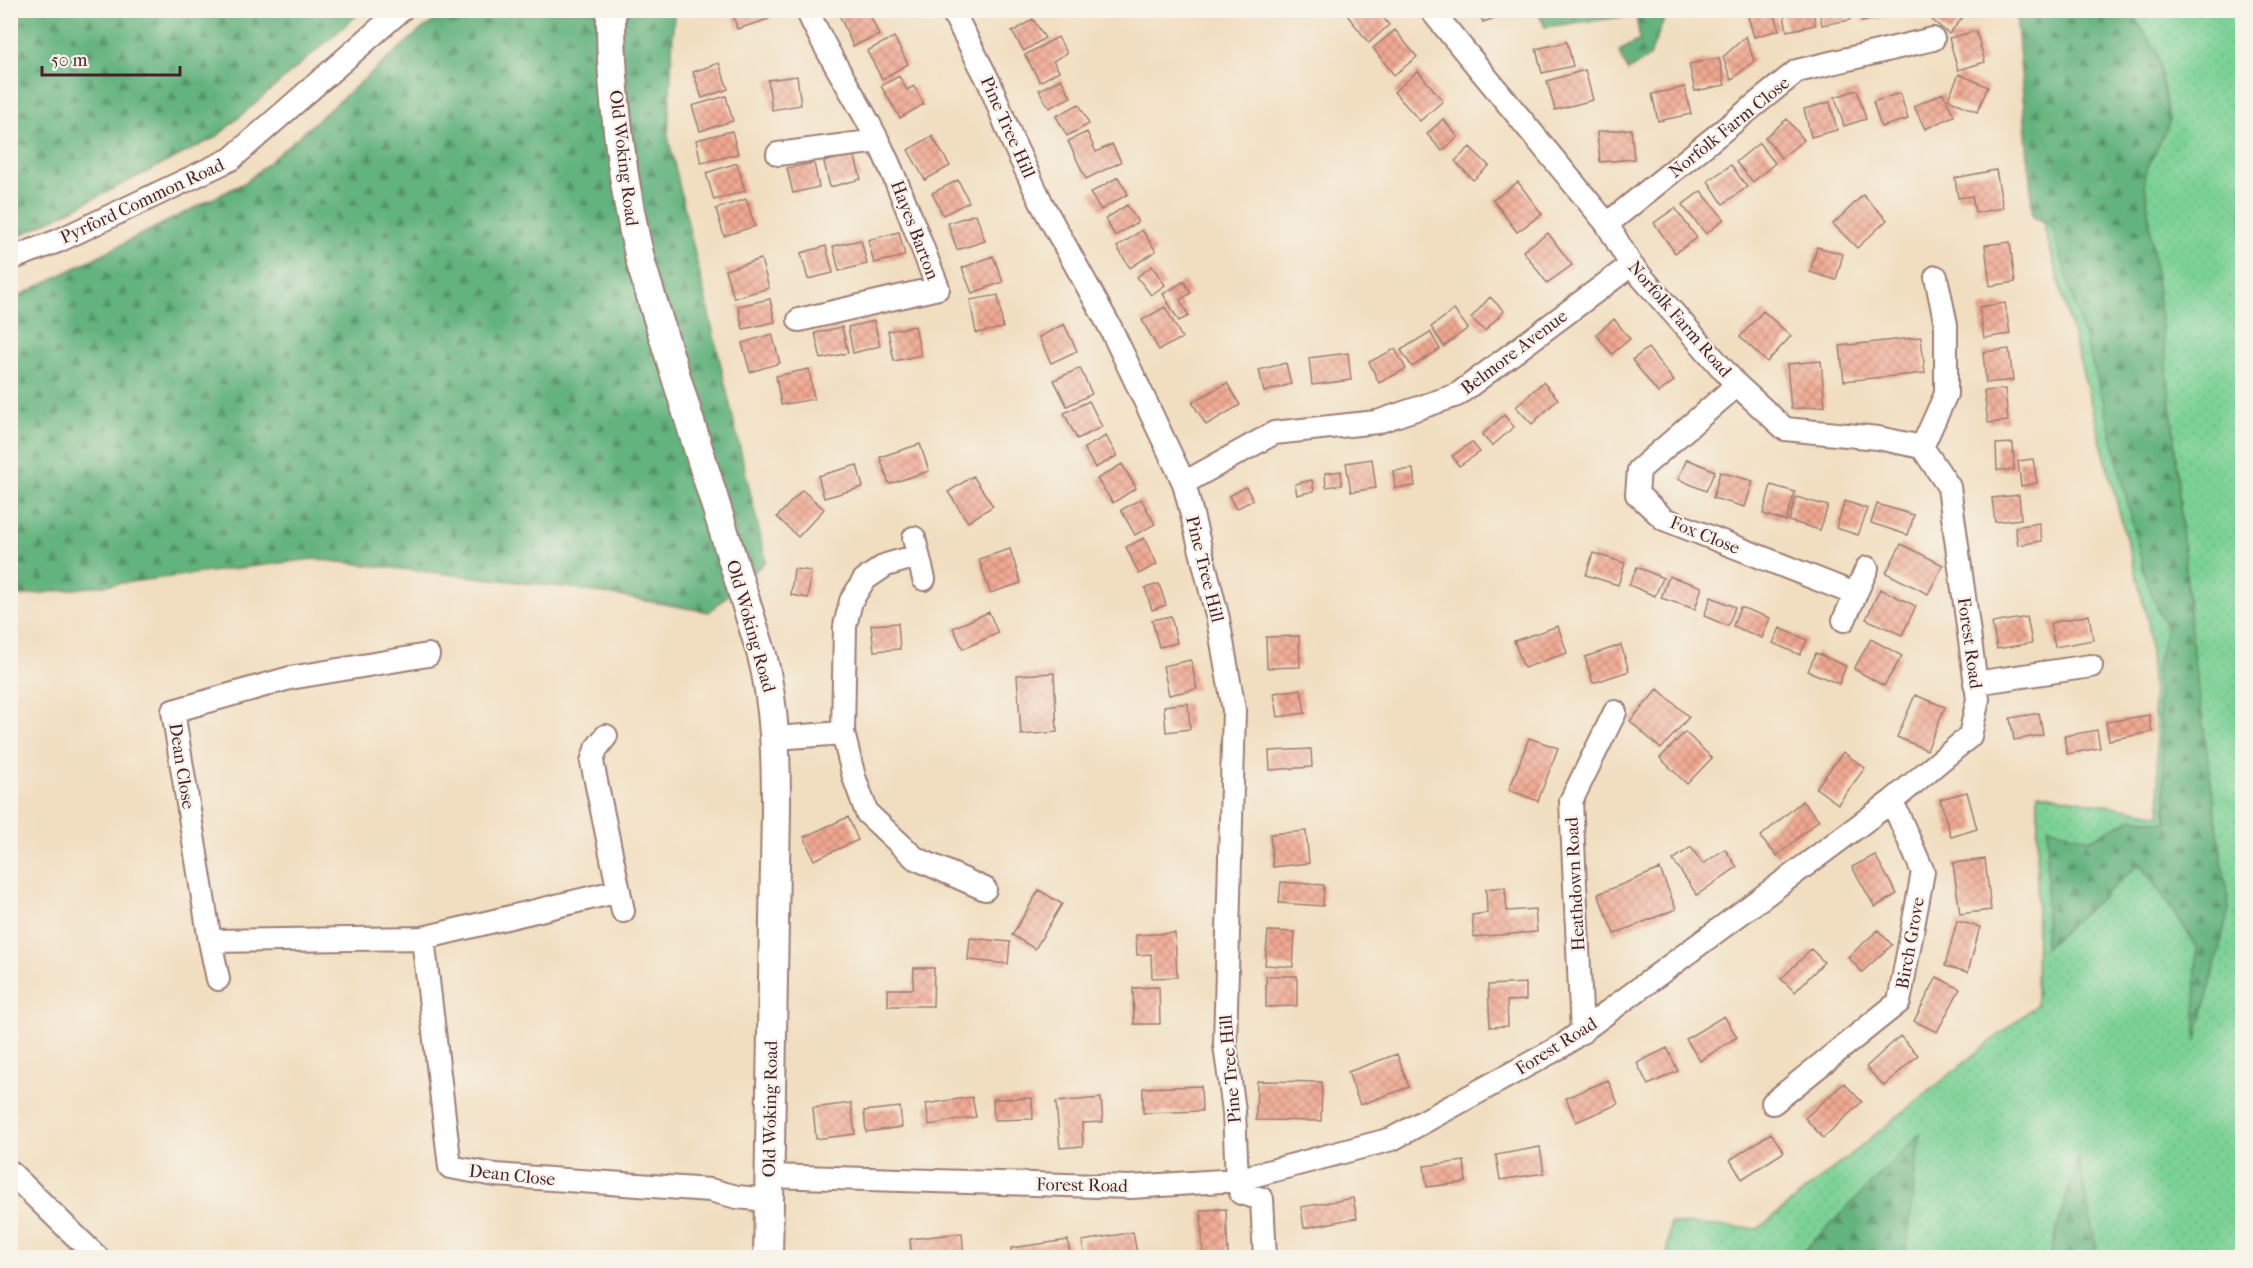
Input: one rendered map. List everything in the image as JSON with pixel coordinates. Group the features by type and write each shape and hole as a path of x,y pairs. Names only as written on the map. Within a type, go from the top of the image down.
{"main road":[{"name":"Old Woking Road","path":"611,10 616,100 631,224 642,267 772,694 776,738 768,1257"}],"street":[{"name":"Pyrford Common Road","path":"10,259 58,242 231,159 401,10"},
{"name":"Hayes Barton","path":"799,320 938,288 900,189 878,141 825,49 807,10"},
{"name":"Pine Tree Hill","path":"952,10 990,84 1012,140 1042,204 1110,327 1184,483 1218,619 1234,710 1225,1045 1234,1111 1237,1180"},
{"name":"Norfolk Farm Road","path":"1431,10 1607,224 1631,265 1737,385 1785,429 1878,438 1922,447"},
{"name":"Norfolk Farm Close","path":"1607,224 1797,71 1933,39"},
{"path":"778,154 878,141"},
{"name":"Belmore Avenue","path":"1184,483 1274,433 1377,422 1457,395 1631,265"},
{"path":"1922,447 1946,394 1946,325 1936,277"},
{"name":"Fox Close","path":"1737,385 1639,470 1637,494 1664,519 1854,594"},
{"name":"Forest Road","path":"768,1188 1131,1187 1237,1180 1392,1139 1562,1046 1892,801 1970,736 1978,699 1949,487 1922,447"},
{"path":"924,579 916,547 864,580 851,601 845,626 843,733 854,777 867,813 915,858 985,889"},
{"path":"1844,620 1867,568"},
{"name":"Dean Close","path":"218,979 173,711 290,678 428,655"},
{"path":"1975,683 2091,666"},
{"name":"Heathdown Road","path":"1582,1032 1571,801 1616,712"},
{"path":"776,738 843,733"},
{"path":"210,941 423,938 621,901 592,762 596,749 606,736"},
{"name":"Birch Grove","path":"1773,1103 1899,1002 1923,872 1892,801"},
{"name":"Dean Close","path":"423,938 450,1167 495,1176 710,1190 737,1197 768,1188"},
{"path":"10,1172 98,1257"},
{"path":"1237,1180 1241,1193 1262,1199 1265,1257"}],"green space":[{"path":"10,11 362,11 216,137 11,240"},
{"path":"451,11 674,11 668,137 766,561 709,612 572,588 313,559 11,597 11,300 246,182 422,29"},
{"path":"1537,11 1686,11 1666,15 1649,57 1628,71 1619,51 1640,40 1636,15 1545,27"},
{"path":"2016,11 2242,11 2242,1257 1667,1258 1670,1223 1758,1229 2036,1005 2038,793 2161,815 2148,621 2043,222"},
{"path":"2016,11 2130,11 2157,52 2169,123 2144,175 2171,404 2193,653 2229,909 2196,1042 2196,945 2140,863 2045,948 2048,827 2089,840 2133,818 2167,823 2156,671 2166,628 2146,580 2102,396 2051,224 2033,217"},
{"path":"1920,1134 1905,1257 1798,1257"},
{"path":"2078,1158 2098,1257 2049,1257"}],"building":[{"path":"732,10 767,10 769,19 737,29"},
{"path":"868,10 879,35 853,46 838,12"},
{"path":"1343,10 1377,10 1389,25 1369,43"},
{"path":"1479,10 1502,10 1504,15 1483,22"},
{"path":"1754,10 1774,10 1779,30 1754,37 1747,13"},
{"path":"1783,10 1813,10 1815,25 1787,31"},
{"path":"1819,10 1848,10 1850,20 1822,25"},
{"path":"1859,10 1886,10 1888,16 1862,22"},
{"path":"1926,10 1969,10 1949,34 1924,13"},
{"path":"1033,19 1045,38 1024,51 1012,32"},
{"path":"1395,30 1417,57 1394,75 1373,48"},
{"path":"1976,31 1985,62 1958,70 1949,38"},
{"path":"1746,36 1754,61 1731,80 1723,57"},
{"path":"894,37 908,64 882,79 867,51"},
{"path":"1058,37 1067,53 1053,61 1059,71 1040,82 1025,55"},
{"path":"1567,42 1573,66 1542,73 1536,49"},
{"path":"1719,58 1725,85 1695,91 1689,64"},
{"path":"719,63 728,89 702,98 693,72"},
{"path":"1585,70 1593,100 1555,110 1547,81"},
{"path":"1418,71 1443,101 1420,121 1394,92"},
{"path":"1959,74 1988,87 1977,112 1948,99"},
{"path":"797,76 801,105 772,110 768,80"},
{"path":"899,76 907,90 914,86 924,104 900,118 881,86"},
{"path":"1061,79 1071,97 1049,108 1039,90"},
{"path":"1685,87 1691,114 1658,121 1652,94"},
{"path":"1857,90 1866,119 1844,126 1835,97"},
{"path":"1900,93 1908,119 1881,127 1873,102"},
{"path":"1943,93 1954,116 1925,129 1914,106"},
{"path":"726,96 733,121 700,131 692,106"},
{"path":"1830,102 1837,130 1811,137 1804,109"},
{"path":"1079,104 1089,124 1067,136 1056,116"},
{"path":"1443,119 1458,137 1442,151 1427,134"},
{"path":"1787,119 1804,140 1781,158 1765,137"},
{"path":"1631,129 1634,159 1600,162 1597,132"},
{"path":"732,131 738,154 701,163 696,140"},
{"path":"1087,132 1096,152 1112,144 1121,162 1086,179 1068,141"},
{"path":"932,136 950,166 925,180 908,150"},
{"path":"1759,143 1775,163 1753,182 1736,162"},
{"path":"1470,147 1489,166 1473,180 1455,161"},
{"path":"854,154 861,179 830,187 824,162"},
{"path":"737,163 745,191 714,200 706,173"},
{"path":"814,163 819,187 793,193 787,168"},
{"path":"1731,165 1747,187 1723,204 1708,181"},
{"path":"1996,170 2003,208 1975,213 1972,196 1958,198 1955,178"},
{"path":"1118,177 1128,194 1101,210 1090,193"},
{"path":"958,180 969,202 943,215 932,193"},
{"path":"1518,182 1542,214 1517,232 1493,200"},
{"path":"1701,191 1724,219 1706,234 1682,205"},
{"path":"1863,195 1887,220 1857,248 1833,224"},
{"path":"746,199 755,226 724,236 716,209"},
{"path":"1127,205 1138,222 1115,236 1105,219"},
{"path":"1675,208 1697,238 1675,253 1654,223"},
{"path":"976,214 985,241 957,250 948,223"},
{"path":"1142,230 1156,251 1130,268 1117,247"},
{"path":"899,232 905,256 874,263 868,240"},
{"path":"1548,233 1572,265 1547,283 1523,251"},
{"path":"861,240 867,264 839,271 833,246"},
{"path":"2010,242 2015,282 1990,286 1985,245"},
{"path":"826,246 833,273 808,279 801,253"},
{"path":"1817,247 1843,254 1836,280 1810,272"},
{"path":"993,256 1003,282 972,293 962,268"},
{"path":"761,259 769,288 734,298 725,270"},
{"path":"1152,266 1165,285 1151,295 1137,277"},
{"path":"1184,281 1191,293 1180,300 1189,316 1179,321 1163,294"},
{"path":"998,295 1003,328 976,333 970,300"},
{"path":"1490,297 1504,311 1485,331 1471,318"},
{"path":"770,299 775,322 743,329 738,306"},
{"path":"2005,303 2010,334 1984,338 1979,307"},
{"path":"1165,307 1182,338 1159,350 1142,320"},
{"path":"1454,310 1468,328 1444,346 1431,327"},
{"path":"1763,311 1791,336 1767,362 1740,337"},
{"path":"1614,319 1630,339 1612,354 1596,334"},
{"path":"874,321 880,346 853,353 848,327"},
{"path":"1064,324 1077,351 1051,363 1039,337"},
{"path":"915,326 921,355 894,361 888,331"},
{"path":"842,327 848,353 821,359 815,333"},
{"path":"1430,332 1440,349 1412,367 1401,350"},
{"path":"772,334 780,363 750,372 742,343"},
{"path":"1921,337 1925,373 1844,381 1840,346"},
{"path":"1648,348 1674,381 1658,393 1632,360"},
{"path":"1395,349 1406,369 1379,383 1369,362"},
{"path":"2009,349 2013,380 1986,383 1983,352"},
{"path":"1348,353 1351,380 1312,385 1309,358"},
{"path":"1821,361 1825,406 1791,409 1787,364"},
{"path":"1286,363 1291,384 1264,392 1259,370"},
{"path":"1080,368 1092,394 1067,406 1054,380"},
{"path":"809,369 814,399 781,405 776,376"},
{"path":"1543,382 1558,399 1532,424 1516,407"},
{"path":"1227,383 1240,405 1206,425 1192,402"},
{"path":"2005,389 2008,421 1988,423 1984,391"},
{"path":"1089,401 1102,427 1077,439 1064,413"},
{"path":"1504,415 1514,427 1492,446 1482,435"},
{"path":"1106,436 1117,456 1095,468 1084,448"},
{"path":"1472,442 1480,452 1459,466 1452,456"},
{"path":"2013,443 2014,470 1997,470 1996,444"},
{"path":"920,444 929,471 889,484 880,457"},
{"path":"1372,459 1376,488 1351,492 1346,463"},
{"path":"1687,459 1715,471 1706,491 1678,479"},
{"path":"2033,459 2037,483 2021,486 2018,461"},
{"path":"1122,464 1136,488 1113,503 1097,479"},
{"path":"857,465 863,487 824,498 818,476"},
{"path":"1413,469 1415,486 1395,488 1393,471"},
{"path":"1341,471 1342,485 1326,487 1325,473"},
{"path":"1720,472 1753,481 1745,507 1713,498"},
{"path":"973,476 993,506 968,522 948,492"},
{"path":"1312,480 1314,491 1297,495 1295,484"},
{"path":"1771,485 1795,492 1786,521 1763,514"},
{"path":"1246,487 1253,500 1236,509 1229,496"},
{"path":"802,490 824,509 798,537 777,517"},
{"path":"2019,495 2021,519 1995,522 1992,498"},
{"path":"1796,497 1828,506 1820,530 1789,521"},
{"path":"1141,499 1155,524 1135,535 1121,510"},
{"path":"1845,501 1868,509 1858,535 1836,528"},
{"path":"1877,504 1914,515 1908,535 1871,523"},
{"path":"2039,523 2042,541 2018,545 2015,527"},
{"path":"1144,538 1157,564 1139,574 1126,547"},
{"path":"1901,544 1943,565 1928,594 1886,573"},
{"path":"1010,549 1021,583 990,593 979,559"},
{"path":"1593,553 1625,563 1618,585 1586,575"},
{"path":"1637,567 1663,578 1655,596 1629,585"},
{"path":"794,569 811,571 808,598 791,595"},
{"path":"1669,576 1702,587 1695,609 1661,598"},
{"path":"1159,584 1166,605 1152,610 1145,588"},
{"path":"1880,589 1916,606 1902,635 1866,619"},
{"path":"1711,597 1735,607 1728,626 1704,616"},
{"path":"1740,607 1770,618 1762,638 1733,626"},
{"path":"989,612 998,633 963,649 953,628"},
{"path":"2089,615 2093,640 2055,647 2050,623"},
{"path":"1171,616 1177,643 1159,647 1152,620"},
{"path":"2027,617 2032,643 1997,649 1992,623"},
{"path":"898,623 900,649 874,651 871,625"},
{"path":"1558,626 1567,653 1524,668 1514,641"},
{"path":"1780,628 1807,640 1800,655 1773,643"},
{"path":"1299,636 1300,667 1267,668 1266,637"},
{"path":"1871,639 1902,656 1884,686 1854,669"},
{"path":"1621,645 1629,671 1593,683 1585,657"},
{"path":"1816,653 1846,666 1839,684 1808,671"},
{"path":"1191,660 1197,689 1169,695 1163,666"},
{"path":"1054,673 1057,732 1021,735 1017,675"},
{"path":"1301,689 1305,713 1278,717 1274,693"},
{"path":"1658,689 1689,717 1661,749 1630,721"},
{"path":"1915,695 1945,707 1927,750 1897,737"},
{"path":"1188,703 1190,729 1166,732 1164,706"},
{"path":"2039,713 2043,735 2014,740 2010,718"},
{"path":"2149,715 2152,732 2109,740 2106,722"},
{"path":"2097,730 2100,748 2067,754 2064,736"},
{"path":"1685,732 1712,758 1687,784 1660,758"},
{"path":"1529,738 1558,748 1538,801 1509,790"},
{"path":"1311,749 1312,767 1270,770 1269,751"},
{"path":"1843,752 1865,768 1838,804 1816,788"},
{"path":"1967,792 1977,829 1951,837 1940,799"},
{"path":"1802,801 1819,820 1777,856 1760,837"},
{"path":"848,817 858,840 814,860 804,837"},
{"path":"1306,831 1309,863 1273,867 1270,834"},
{"path":"1691,847 1703,864 1725,849 1737,867 1697,895 1673,860"},
{"path":"1875,855 1897,894 1875,907 1852,867"},
{"path":"1985,859 1991,910 1960,914 1953,863"},
{"path":"1660,869 1676,909 1614,934 1598,894"},
{"path":"1281,882 1324,885 1323,906 1279,903"},
{"path":"1505,887 1507,911 1535,909 1537,932 1474,937 1472,915 1487,913 1486,889"},
{"path":"1039,890 1062,904 1035,949 1012,935"},
{"path":"1957,921 1980,927 1968,972 1945,966"},
{"path":"1878,930 1892,945 1862,972 1848,957"},
{"path":"1268,931 1295,932 1293,967 1265,965"},
{"path":"1175,933 1177,977 1152,978 1151,954 1137,955 1136,935"},
{"path":"970,938 1010,942 1008,964 968,960"},
{"path":"1811,949 1824,962 1795,992 1781,979"},
{"path":"914,968 934,968 933,1006 888,1006 888,989 913,989"},
{"path":"1266,976 1297,976 1297,1006 1266,1007"},
{"path":"1937,977 1960,989 1937,1032 1914,1021"},
{"path":"1526,983 1526,1000 1507,1001 1508,1026 1490,1027 1488,985"},
{"path":"1159,987 1160,1024 1134,1024 1133,988"},
{"path":"1724,1016 1737,1037 1700,1061 1686,1039"},
{"path":"1900,1036 1918,1055 1884,1086 1866,1067"},
{"path":"1667,1048 1678,1071 1648,1085 1637,1063"},
{"path":"1397,1054 1409,1087 1360,1105 1348,1072"},
{"path":"1608,1080 1618,1104 1576,1122 1566,1098"},
{"path":"1257,1081 1322,1082 1321,1121 1256,1120"},
{"path":"1844,1083 1862,1102 1823,1138 1805,1118"},
{"path":"1201,1086 1202,1111 1143,1113 1143,1088"},
{"path":"972,1097 976,1117 929,1125 926,1104"},
{"path":"1032,1098 1033,1119 994,1120 993,1099"},
{"path":"1101,1098 1103,1122 1082,1123 1083,1146 1060,1148 1056,1102"},
{"path":"851,1103 855,1134 816,1139 813,1108"},
{"path":"900,1107 902,1127 866,1132 864,1111"},
{"path":"1771,1133 1784,1152 1742,1179 1730,1160"},
{"path":"1540,1147 1544,1173 1500,1180 1496,1155"},
{"path":"1464,1161 1466,1182 1427,1187 1424,1166"},
{"path":"1353,1198 1357,1218 1304,1228 1301,1207"},
{"path":"1226,1209 1228,1256 1203,1257 1201,1210"},
{"path":"1133,1232 1138,1258 1085,1258 1082,1241"},
{"path":"962,1233 964,1258 912,1258 910,1239"},
{"path":"1068,1240 1070,1258 1012,1258 1011,1248"}]}
